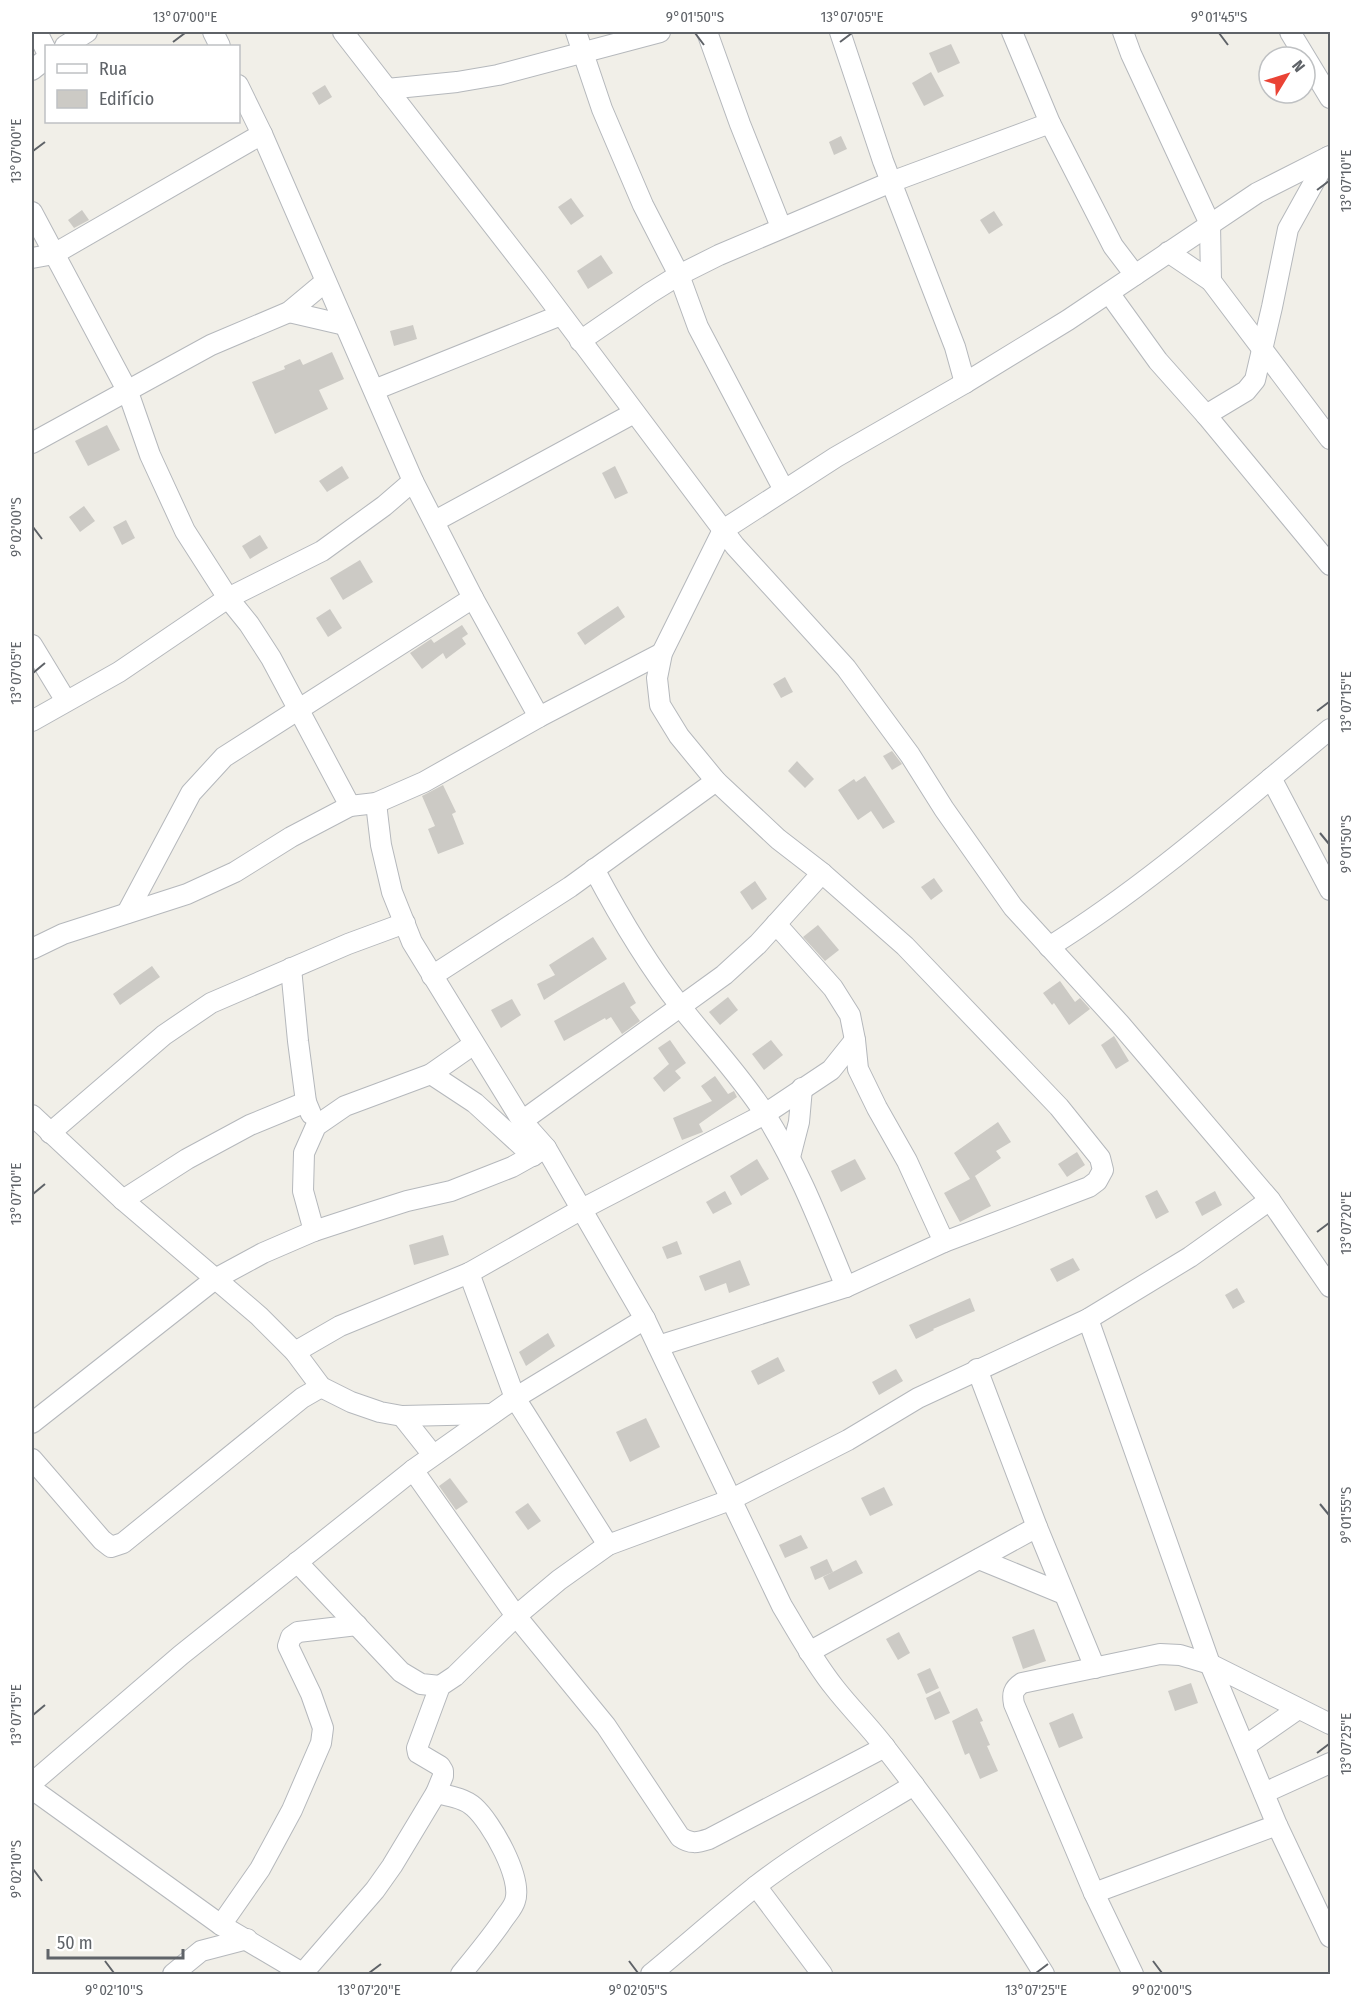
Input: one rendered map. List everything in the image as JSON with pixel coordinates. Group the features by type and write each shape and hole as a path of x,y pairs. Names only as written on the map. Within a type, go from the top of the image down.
{"street":[{"path":"37,32 45,48"},
{"path":"67,45 87,32"},
{"path":"343,32 735,546 846,668 910,755 1012,907 1120,1024 1270,1200 1330,1287"},
{"path":"576,32 602,109 643,205 679,275 698,327 784,490"},
{"path":"387,89 458,82 498,75 660,32"},
{"path":"707,32 781,227"},
{"path":"840,32 891,182 955,347 965,383"},
{"path":"1012,32 1050,123 1113,246 1135,275"},
{"path":"1124,32 1131,54 1210,224 1211,281"},
{"path":"1290,32 1330,98"},
{"path":"32,70 45,60"},
{"path":"240,89 262,134 413,481 473,598 539,717"},
{"path":"580,341 679,275 781,227 891,182 1050,123"},
{"path":"32,258 54,254 262,134"},
{"path":"658,1346 846,1287 944,1242 1089,1188 1097,1181 1103,1170 1100,1158 1059,1107 905,946 822,873 777,839 716,781 679,736 660,705 657,678 662,653 723,530 836,457 965,383 1068,320 1257,193 1329,156"},
{"path":"1206,414 1246,391 1255,380 1288,229 1329,156"},
{"path":"32,212 128,392 150,455 185,531 228,598 266,650 350,806"},
{"path":"1168,252 1211,281 1330,439"},
{"path":"32,443 211,345 289,312 325,282"},
{"path":"1109,293 1158,361 1206,414 1330,565"},
{"path":"289,312 345,326"},
{"path":"374,390 561,315"},
{"path":"435,521 634,413"},
{"path":"32,721 129,666 228,598 322,551 384,506 413,481"},
{"path":"127,913 192,794 224,757 473,598"},
{"path":"32,645 66,701"},
{"path":"32,949 63,934 187,894 235,872 291,837 350,806 376,803 424,782 539,717 662,653"},
{"path":"1049,947 1106,910 1160,870 1330,729"},
{"path":"1271,778 1330,890"},
{"path":"432,976 594,869 716,781"},
{"path":"376,803 381,845 392,892 412,942 539,1152 582,1209 645,1320 782,1606 809,1652 834,1687 914,1785 1014,1925 1044,1974"},
{"path":"594,869 641,952 765,1114 790,1157 846,1287"},
{"path":"522,1121 724,975 758,944 822,873"},
{"path":"50,1133 164,1035 211,1003 348,944 405,923"},
{"path":"776,924 833,988 850,1015 858,1069 907,1161 944,1242"},
{"path":"291,968 306,1102 316,1126"},
{"path":"295,1352 340,1326 470,1273 582,1209 765,1114 831,1070 855,1040"},
{"path":"314,1231 303,1191 304,1153 316,1126 345,1106 431,1074 474,1044"},
{"path":"831,1070 858,1069"},
{"path":"431,1074 475,1103 539,1152"},
{"path":"790,1157 799,1122 802,1088"},
{"path":"123,1200 187,1159 250,1125 306,1102"},
{"path":"32,1115 123,1200 259,1316 295,1352 321,1387 380,1412 402,1416 492,1414"},
{"path":"32,1423 215,1279 263,1253 314,1231 406,1201 452,1191 484,1179 539,1152"},
{"path":"32,1789 216,1922 303,1974 375,1890 436,1793 443,1771 440,1766 418,1753 417,1748 440,1686 455,1676 516,1616 559,1580 608,1545 730,1500 848,1440 918,1398 1088,1319 1190,1257 1270,1200"},
{"path":"470,1273 515,1398 608,1545"},
{"path":"1088,1319 1210,1664 1277,1825 1330,1937"},
{"path":"32,1783 181,1655 413,1470 515,1398 645,1320"},
{"path":"977,1369 1048,1555 1095,1668"},
{"path":"32,1459 102,1540 111,1547 123,1543 293,1406 321,1387"},
{"path":"402,1416 433,1455"},
{"path":"413,1470 516,1616 606,1726 680,1837 688,1843 699,1843 709,1839 885,1747"},
{"path":"809,1652 1037,1527"},
{"path":"1006,1544 1048,1555"},
{"path":"979,1559 1064,1594"},
{"path":"297,1562 401,1672 421,1684 440,1686"},
{"path":"173,1974 201,1951 216,1922 260,1869 292,1810 321,1743 323,1728 311,1694 288,1646 291,1637 298,1632 357,1625"},
{"path":"1133,1974 1094,1893 1014,1704 1012,1693 1022,1683 1160,1654 1180,1655 1210,1664 1330,1724"},
{"path":"1245,1746 1298,1709"},
{"path":"1264,1793 1330,1763"},
{"path":"651,1974 756,1886 852,1822 914,1785"},
{"path":"436,1793 463,1800 474,1806 482,1815 509,1859 516,1887 516,1900 490,1939 461,1974"},
{"path":"1094,1893 1277,1825"},
{"path":"756,1886 822,1974"},
{"path":"201,1951 247,1939"}],"building":[{"path":"951,44 960,63 938,73 929,53"},
{"path":"931,72 944,96 924,106 912,83"},
{"path":"325,85 332,97 319,105 312,93"},
{"path":"841,136 847,149 834,155 829,142"},
{"path":"571,198 584,216 571,225 558,207"},
{"path":"82,210 89,220 74,228 68,220"},
{"path":"994,211 1003,225 989,234 980,220"},
{"path":"601,255 613,273 588,289 577,271"},
{"path":"413,325 417,339 394,346 390,331"},
{"path":"332,352 344,379 319,390 328,409 275,434 252,382 285,369 284,366 300,359 303,365"},
{"path":"107,425 120,450 88,466 75,441"},
{"path":"342,466 349,478 327,492 319,481"},
{"path":"615,466 628,493 615,499 602,473"},
{"path":"84,506 95,521 80,532 69,517"},
{"path":"126,520 135,538 122,545 113,527"},
{"path":"260,535 268,548 250,559 242,546"},
{"path":"360,560 373,582 343,600 330,578"},
{"path":"618,606 625,617 585,645 577,633"},
{"path":"330,609 342,628 328,637 316,618"},
{"path":"462,625 468,634 462,638 466,644 446,659 443,653 422,669 410,653 431,639 434,643"},
{"path":"785,677 793,692 781,698 773,684"},
{"path":"892,751 902,764 892,770 883,756"},
{"path":"797,761 814,779 805,788 788,771"},
{"path":"865,776 895,822 883,829 871,811 858,820 838,790 854,779 856,782"},
{"path":"443,785 456,812 452,814 464,844 438,854 428,829 435,826 422,796"},
{"path":"934,878 943,891 931,900 921,887"},
{"path":"755,881 767,899 752,910 740,892"},
{"path":"818,925 839,950 825,961 803,937"},
{"path":"593,937 607,959 544,1000 537,984 555,975 549,965"},
{"path":"152,966 160,977 120,1005 113,994"},
{"path":"1060,981 1075,1002 1080,998 1090,1009 1069,1025 1054,1003 1052,1005 1043,993"},
{"path":"624,982 636,1003 630,1007 640,1021 622,1034 611,1017 606,1020 605,1018 564,1041 554,1021"},
{"path":"728,997 738,1010 720,1025 709,1012"},
{"path":"512,999 521,1015 501,1028 491,1010"},
{"path":"1114,1036 1129,1061 1116,1069 1101,1045"},
{"path":"670,1040 686,1063 675,1071 681,1078 664,1092 653,1078 669,1064 658,1048"},
{"path":"771,1040 783,1055 764,1070 752,1054"},
{"path":"715,1076 728,1094 734,1091 737,1097 699,1124 703,1132 682,1140 673,1118 712,1101 701,1086"},
{"path":"998,1122 1011,1142 996,1151 1001,1158 972,1178 975,1176 991,1206 960,1222 944,1193 970,1179 954,1153"},
{"path":"1077,1152 1085,1165 1067,1177 1058,1164"},
{"path":"757,1159 769,1179 741,1196 730,1176"},
{"path":"855,1159 866,1179 841,1192 831,1171"},
{"path":"1157,1190 1169,1212 1156,1219 1145,1196"},
{"path":"725,1191 732,1204 713,1214 706,1202"},
{"path":"1215,1191 1222,1205 1202,1216 1195,1202"},
{"path":"443,1235 449,1255 414,1265 409,1245"},
{"path":"677,1241 682,1254 667,1259 662,1247"},
{"path":"1073,1258 1080,1270 1057,1282 1050,1269"},
{"path":"740,1260 750,1285 729,1293 726,1283 705,1291 699,1276"},
{"path":"1237,1288 1245,1302 1233,1309 1225,1295"},
{"path":"970,1298 975,1311 916,1339 909,1325"},
{"path":"548,1333 555,1346 526,1366 519,1352"},
{"path":"778,1357 785,1371 758,1385 751,1371"},
{"path":"896,1369 903,1381 879,1395 872,1382"},
{"path":"646,1418 660,1447 630,1462 616,1432"},
{"path":"450,1478 468,1502 456,1510 439,1486"},
{"path":"884,1487 893,1505 870,1516 861,1498"},
{"path":"528,1503 541,1521 528,1530 515,1512"},
{"path":"801,1535 808,1548 785,1558 779,1545"},
{"path":"827,1559 833,1572 815,1580 810,1567"},
{"path":"856,1560 863,1573 829,1590 823,1577"},
{"path":"1034,1629 1046,1661 1023,1669 1012,1637"},
{"path":"899,1632 910,1653 898,1660 886,1639"},
{"path":"930,1668 939,1688 926,1694 917,1674"},
{"path":"1191,1683 1198,1703 1175,1711 1168,1691"},
{"path":"940,1691 950,1713 935,1720 926,1698"},
{"path":"977,1708 983,1721 980,1722 990,1745 987,1746 998,1771 980,1779 969,1753 965,1755 952,1721"},
{"path":"1073,1713 1083,1738 1059,1748 1049,1723"}]}
